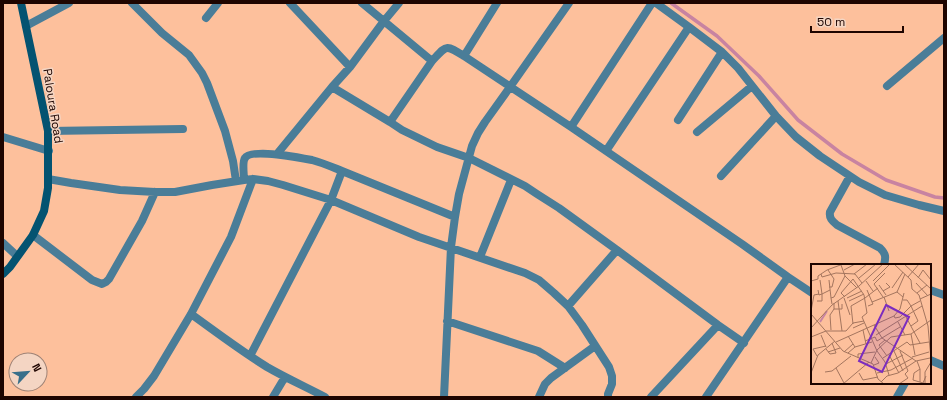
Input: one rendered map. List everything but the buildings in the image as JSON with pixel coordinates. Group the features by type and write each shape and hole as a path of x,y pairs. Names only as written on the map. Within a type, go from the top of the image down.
{"main road":[{"name":"Paloura Road","path":"3,274 10,267 33,235 44,211 48,188 48,131 21,3"}],"street":[{"path":"26,26 69,3"},
{"path":"132,3 162,33 189,55 202,73 208,83 240,180"},
{"path":"206,18 218,3"},
{"path":"290,3 350,67"},
{"path":"362,3 432,61"},
{"path":"277,154 350,67 399,3"},
{"path":"464,56 497,3"},
{"path":"444,397 451,247 459,194 472,146 485,122 569,3"},
{"path":"571,127 652,3"},
{"path":"656,3 689,26 722,52 738,68 776,116 796,137 820,156 859,182 885,195 944,211"},
{"path":"606,151 689,26"},
{"path":"887,86 944,38"},
{"path":"390,122 432,61 443,48 449,47 571,127 811,292"},
{"path":"678,120 722,52"},
{"path":"697,132 752,86"},
{"path":"332,87 402,130 437,147 469,158 537,194 617,250 744,343"},
{"path":"721,176 776,116"},
{"path":"48,131 183,129"},
{"path":"3,137 49,151"},
{"path":"240,180 245,158 248,155 277,154 313,160 455,217"},
{"path":"250,356 331,200 342,171"},
{"path":"850,176 830,212 831,220 837,225 880,248 884,252 886,258 884,264"},
{"path":"48,179 120,190 154,192 175,192 253,179 283,185 331,200 419,237 525,273 539,280 554,293 568,306 582,325 609,367 612,376 612,384 608,397"},
{"path":"136,397 154,376 191,314 231,237 253,179"},
{"path":"480,257 511,180"},
{"path":"33,235 92,280 102,284 109,279 142,221 154,192"},
{"path":"3,243 17,256"},
{"path":"568,306 617,250"},
{"path":"706,397 788,277"},
{"path":"931,290 944,296"},
{"path":"191,314 250,356 285,377 325,397"},
{"path":"447,321 538,352 549,357 564,368"},
{"path":"651,397 718,325"},
{"path":"539,397 545,384 551,378 595,346"},
{"path":"931,360 944,366"},
{"path":"273,397 285,377"},
{"path":"897,397 904,384"}],"waterway":[{"path":"671,3 717,36 759,76 798,120 842,154 886,180 935,197 944,198"}]}
